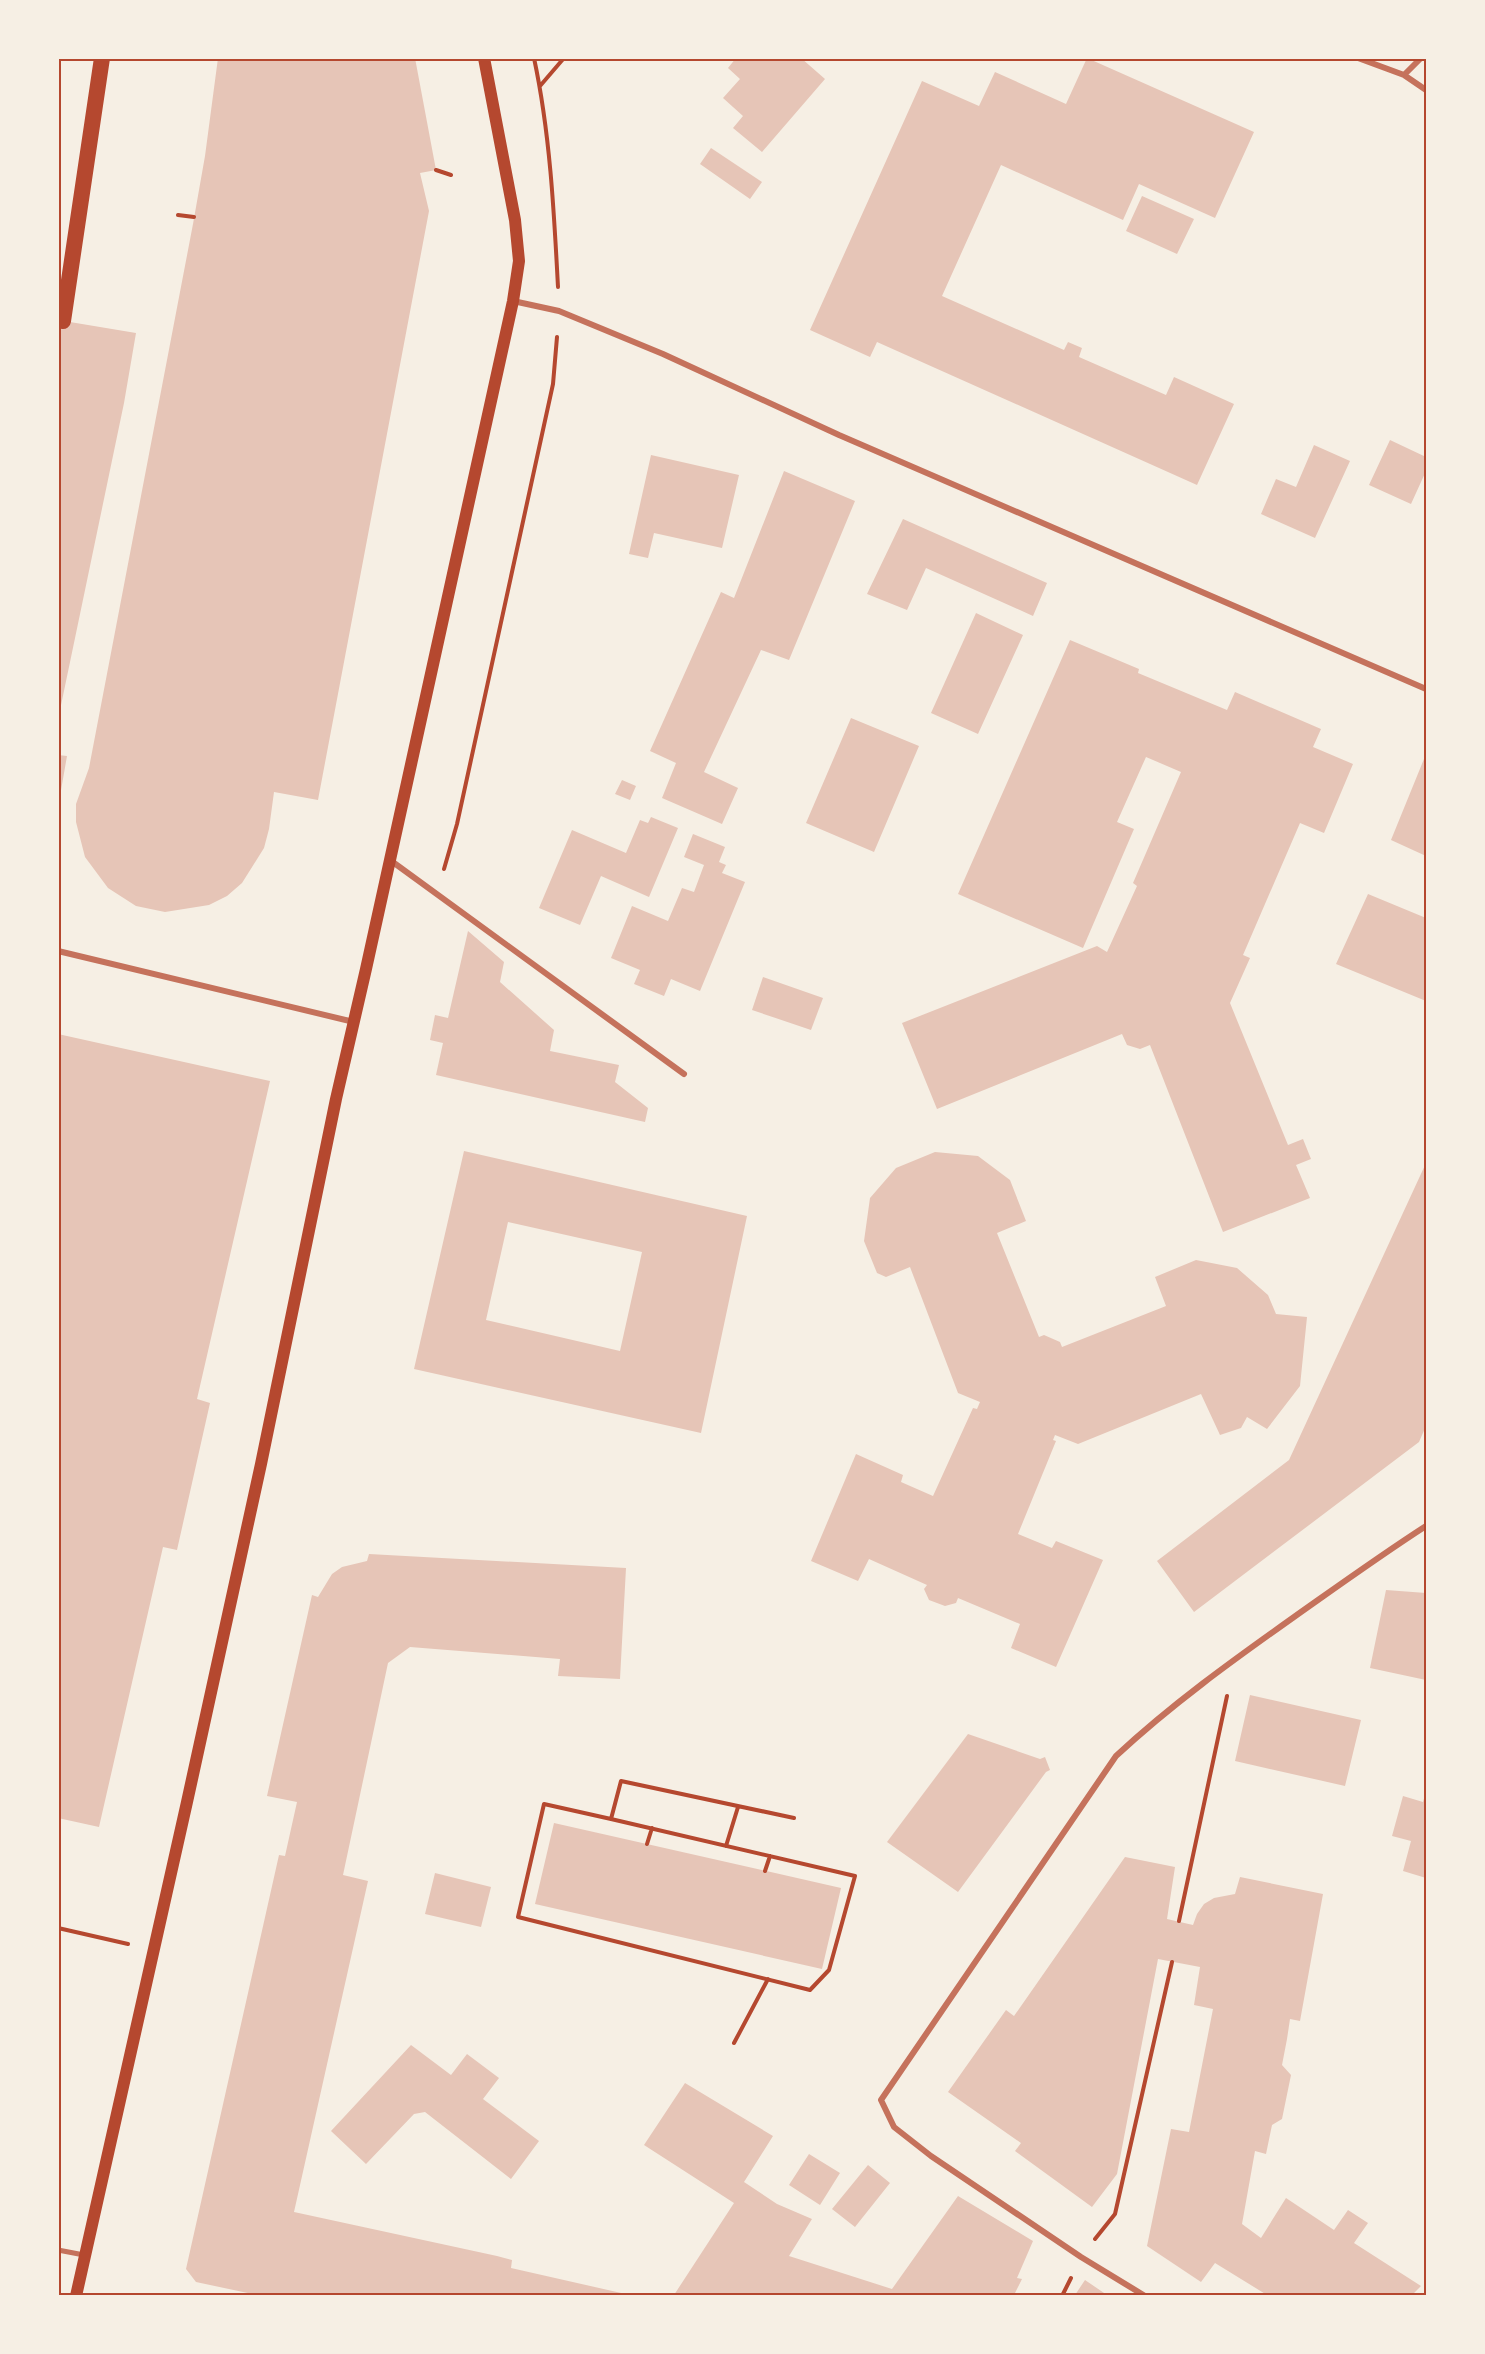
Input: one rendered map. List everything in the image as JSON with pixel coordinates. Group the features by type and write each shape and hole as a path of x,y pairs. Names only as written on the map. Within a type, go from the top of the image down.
{"highway":[{"path":"63,321 102,58"}],"main road":[{"path":"76,2295 261,1464 336,1099 513,301 519,261 515,220 484,58"}],"street":[{"path":"1358,58 1404,75 1426,90"},
{"path":"1404,75 1421,58"},
{"path":"513,301 560,311 663,354 839,435 1426,690"},
{"path":"390,860 684,1074"},
{"path":"58,951 354,1022"},
{"path":"1145,2295 1082,2257 931,2156 894,2127 881,2100 1116,1756 1151,1724 1234,1660 1426,1526"},
{"path":"58,2250 84,2255"}],"path":[{"path":"437,894 457,824 553,384 560,311 554,205 540,86 534,58"},
{"path":"540,86 564,58"},
{"path":"436,170 451,175"},
{"path":"178,215 194,217"},
{"path":"1179,1921 1234,1660"},
{"path":"612,1819 621,1781 795,1818"},
{"path":"544,1804 652,1828 855,1876 829,1970 810,1990 518,1917 544,1804"},
{"path":"726,1846 738,1807"},
{"path":"647,1844 652,1828"},
{"path":"765,1871 770,1856"},
{"path":"58,1928 154,1950"},
{"path":"1105,2225 1115,2214 1172,1962"},
{"path":"734,2043 768,1979"}],"building":[{"path":"218,58 415,58 436,170 420,173 429,211 318,800 274,792 264,848 242,883 227,896 209,905 165,912 136,906 108,888 85,857 76,822 76,804 89,768 193,224"},
{"path":"736,58 801,58 825,79 762,152 733,128 743,116 723,98 740,79 728,68"},
{"path":"1087,58 1254,132 1215,218 1139,184 1123,220 1001,165 942,296 1064,350 1068,342 1082,348 1079,357 1166,395 1174,377 1234,404 1197,485 877,342 870,357 810,330 922,81 979,106 995,72 1066,104"},
{"path":"711,148 762,182 750,199 700,164"},
{"path":"1142,196 1194,219 1177,254 1126,231"},
{"path":"58,320 136,333 124,403 60,710"},
{"path":"1390,440 1426,457 1426,471 1411,504 1369,485"},
{"path":"1314,445 1350,461 1315,538 1261,514 1276,479 1296,487"},
{"path":"651,455 739,475 722,548 654,533 648,558 629,554"},
{"path":"784,471 855,501 789,660 761,650 704,772 738,788 722,824 662,798 676,763 650,751 721,592 734,598"},
{"path":"903,519 1047,583 1033,616 926,568 907,610 867,594"},
{"path":"976,613 1023,635 978,734 931,713"},
{"path":"1070,640 1139,669 1138,673 1227,710 1235,692 1321,729 1313,747 1353,764 1324,833 1300,823 1243,955 1250,958 1230,1003 1288,1145 1303,1139 1311,1159 1296,1165 1310,1198 1223,1232 1150,1045 1140,1049 1127,1045 1122,1034 937,1109 902,1023 1097,946 1107,952 1137,886 1133,883 1181,772 1146,757 1117,822 1134,829 1083,948 958,894"},
{"path":"851,718 919,746 874,852 806,823"},
{"path":"1426,754 1426,856 1391,840"},
{"path":"58,755 67,756 60,796 58,796"},
{"path":"622,780 636,786 630,800 615,794"},
{"path":"651,817 678,828 649,897 601,876 580,925 539,908 572,830 626,853 640,820 648,823"},
{"path":"693,834 725,847 719,862 726,865 722,873 745,882 700,991 671,979 664,996 634,984 640,970 611,958 632,906 668,921 682,888 694,892 704,865 684,857"},
{"path":"1368,894 1426,918 1426,1001 1336,964"},
{"path":"468,931 504,962 500,982 554,1030 550,1051 619,1065 615,1082 648,1108 645,1122 436,1075 443,1043 430,1040 435,1015 448,1018"},
{"path":"763,977 823,998 811,1030 752,1010"},
{"path":"58,1034 270,1081 197,1399 210,1403 177,1550 163,1547 99,1827 58,1818"},
{"path":"464,1151 747,1216 701,1433 414,1369","holes":["508,1222 642,1252 620,1351 486,1320"]},
{"path":"935,1152 978,1156 1010,1180 1026,1221 997,1233 1039,1337 1044,1335 1060,1342 1062,1347 1166,1306 1155,1277 1196,1260 1237,1268 1268,1295 1276,1314 1307,1317 1300,1386 1267,1429 1247,1417 1241,1428 1220,1435 1201,1394 1078,1444 1055,1435 1053,1440 1056,1441 1018,1534 1052,1548 1056,1541 1103,1560 1056,1667 1011,1648 1020,1624 958,1598 956,1603 945,1606 929,1600 924,1589 927,1585 869,1559 858,1581 811,1561 856,1454 903,1475 901,1482 933,1496 973,1408 977,1409 980,1402 958,1393 910,1267 886,1277 877,1273 864,1241 870,1198 896,1168"},
{"path":"1426,1163 1426,1426 1419,1442 1194,1612 1157,1561 1289,1460"},
{"path":"369,1554 626,1568 620,1679 558,1676 560,1659 410,1647 388,1663 343,1875 368,1881 294,2212 497,2256 512,2260 511,2268 630,2295 257,2295 196,2282 186,2269 279,1855 285,1856 297,1802 267,1796 312,1595 318,1597 332,1574 342,1567 367,1561"},
{"path":"1386,1590 1426,1593 1426,1680 1370,1668"},
{"path":"1250,1695 1361,1720 1345,1786 1235,1761"},
{"path":"968,1734 1040,1759 1045,1757 1050,1770 1046,1772 958,1892 887,1842"},
{"path":"1426,1791 1426,1878 1403,1871 1411,1841 1392,1836 1403,1796 1423,1802"},
{"path":"554,1823 841,1888 822,1969 535,1904"},
{"path":"1125,1857 1175,1867 1167,1919 1193,1925 1204,1904 1214,1898 1235,1894 1240,1877 1323,1894 1300,2021 1290,2019 1282,2065 1291,2075 1282,2119 1272,2125 1266,2154 1255,2151 1242,2224 1261,2238 1286,2198 1334,2230 1348,2210 1368,2223 1354,2243 1421,2286 1412,2295 1267,2295 1215,2263 1201,2282 1147,2246 1171,2129 1189,2132 1213,2009 1194,2005 1200,1967 1158,1959 1117,2174 1092,2207 1015,2151 1021,2143 948,2092 1006,2010 1014,2016"},
{"path":"435,1873 491,1887 481,1927 425,1914"},
{"path":"411,2045 451,2075 467,2054 499,2078 483,2099 539,2141 511,2179 425,2112 414,2114 366,2164 331,2131"},
{"path":"685,2083 773,2136 744,2182 777,2204 812,2219 789,2256 892,2289 958,2196 1033,2241 1017,2278 1022,2279 1014,2295 674,2295 734,2203 644,2145"},
{"path":"809,2154 840,2173 820,2205 789,2185"},
{"path":"868,2165 890,2183 855,2227 832,2209"},
{"path":"1085,2280 1107,2295 1075,2295"}]}
